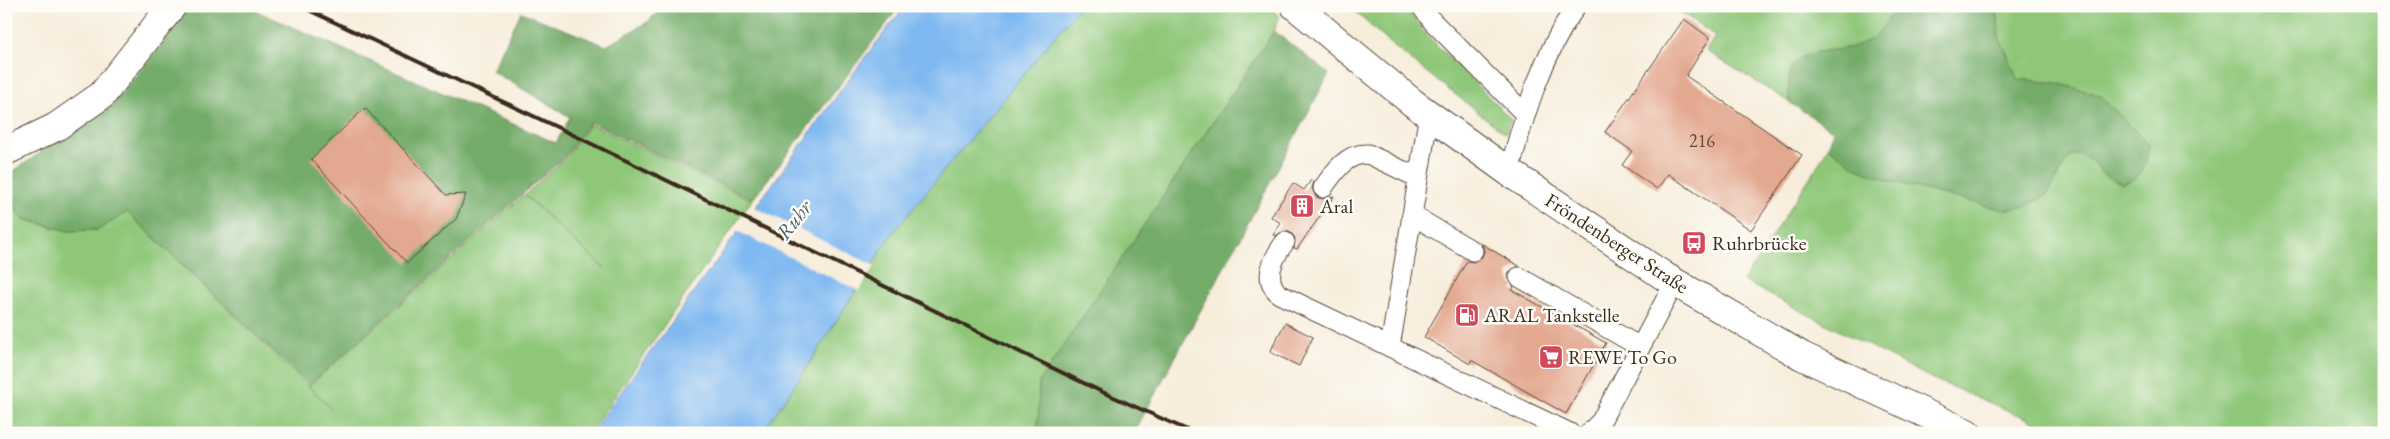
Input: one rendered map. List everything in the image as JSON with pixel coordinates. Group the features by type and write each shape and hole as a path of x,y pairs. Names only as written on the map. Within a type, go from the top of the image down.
{"main road":[{"path":"6,151 56,127 102,95 172,6"},
{"name":"Fröndenberger Straße","path":"1295,6 1347,46 1428,114 1509,172 1675,282 1802,356 1968,433"}],"lane":[{"path":"1421,6 1433,22 1524,113"},
{"path":"1509,172 1524,113 1561,28 1576,6"},
{"path":"1390,347 1428,114"},
{"path":"1323,188 1336,169 1349,158 1362,153 1368,154 1418,178"},
{"path":"1412,215 1473,250"},
{"path":"1285,242 1272,264 1270,274 1272,288 1279,294 1570,433"},
{"path":"1519,277 1640,347"},
{"path":"1589,433 1601,421 1675,282"}],"green space":[{"path":"186,6 245,6 556,143 570,117 492,71 521,12 606,46 649,21 662,6 900,6 753,199 590,122 564,157 309,385 127,212 98,230 68,231 22,218 6,197 6,176 112,104 161,46"},
{"path":"1080,6 1266,6 1280,16 1274,31 1039,382 1038,433 762,433 807,367 891,235"},
{"path":"1356,6 1406,6 1421,29 1511,119 1506,134 1393,46 1352,9"},
{"path":"1672,6 1892,6 1890,18 1873,39 1851,48 1816,52 1790,70 1789,102 1706,51 1715,36"},
{"path":"1892,6 1997,6 1999,36 2018,79 2057,83 2100,95 2149,145 2145,164 2140,174 2123,184 2104,175 2093,162 2080,153 2069,157 2047,195 2026,206 2004,210 1890,181 1857,168 1828,147 1834,131 1789,102 1790,71 1797,60 1809,55 1857,45 1872,38 1884,26"},
{"path":"1997,6 2384,6 2384,433 2062,433 1933,379 1743,281 1828,147 1857,168 1890,181 2004,210 2060,170 2070,157 2080,153 2093,162 2104,175 2100,95 2057,83 2018,79 1999,36"},
{"path":"1274,31 1329,74 1134,433 1038,433 1039,382"},
{"path":"590,124 752,200 589,433 6,433 6,199 22,219 68,231 98,230 127,212 332,409 309,386 524,195 605,269 525,195 565,158"}],"water":[{"name":"Ruhr","path":"905,6 1080,6 891,235 807,367 762,433 591,433 863,60"}],"pier":[{"path":"752,206 875,266 859,291 735,230"}],"building":[{"path":"1684,19 1710,38 1686,76 1802,155 1751,230 1668,174 1657,189 1622,165 1632,151 1605,132"},
{"path":"365,108 446,195 466,194 456,219 407,263 311,159"},
{"name":"Aral","path":"1311,180 1314,182 1312,188 1316,197 1323,199 1334,196 1297,249 1294,248 1295,238 1291,233 1286,231 1275,236 1273,235 1281,223 1271,217 1293,183 1304,190"},
{"path":"1482,244 1519,266 1509,272 1508,277 1514,287 1512,290 1606,343 1566,414 1471,360 1470,364 1424,337 1467,261 1473,262 1482,257 1484,251"},
{"path":"1285,323 1313,337 1299,366 1270,352"}],"railway":[{"path":"300,6 563,130 1098,390 1194,433"}],"place":[{"name":"Aral","path":"1302,206"},
{"name":"Ruhrbrücke","path":"1694,243"},
{"name":"ARAL Tankstelle","path":"1467,315"},
{"name":"REWE To Go","path":"1551,357"}]}
